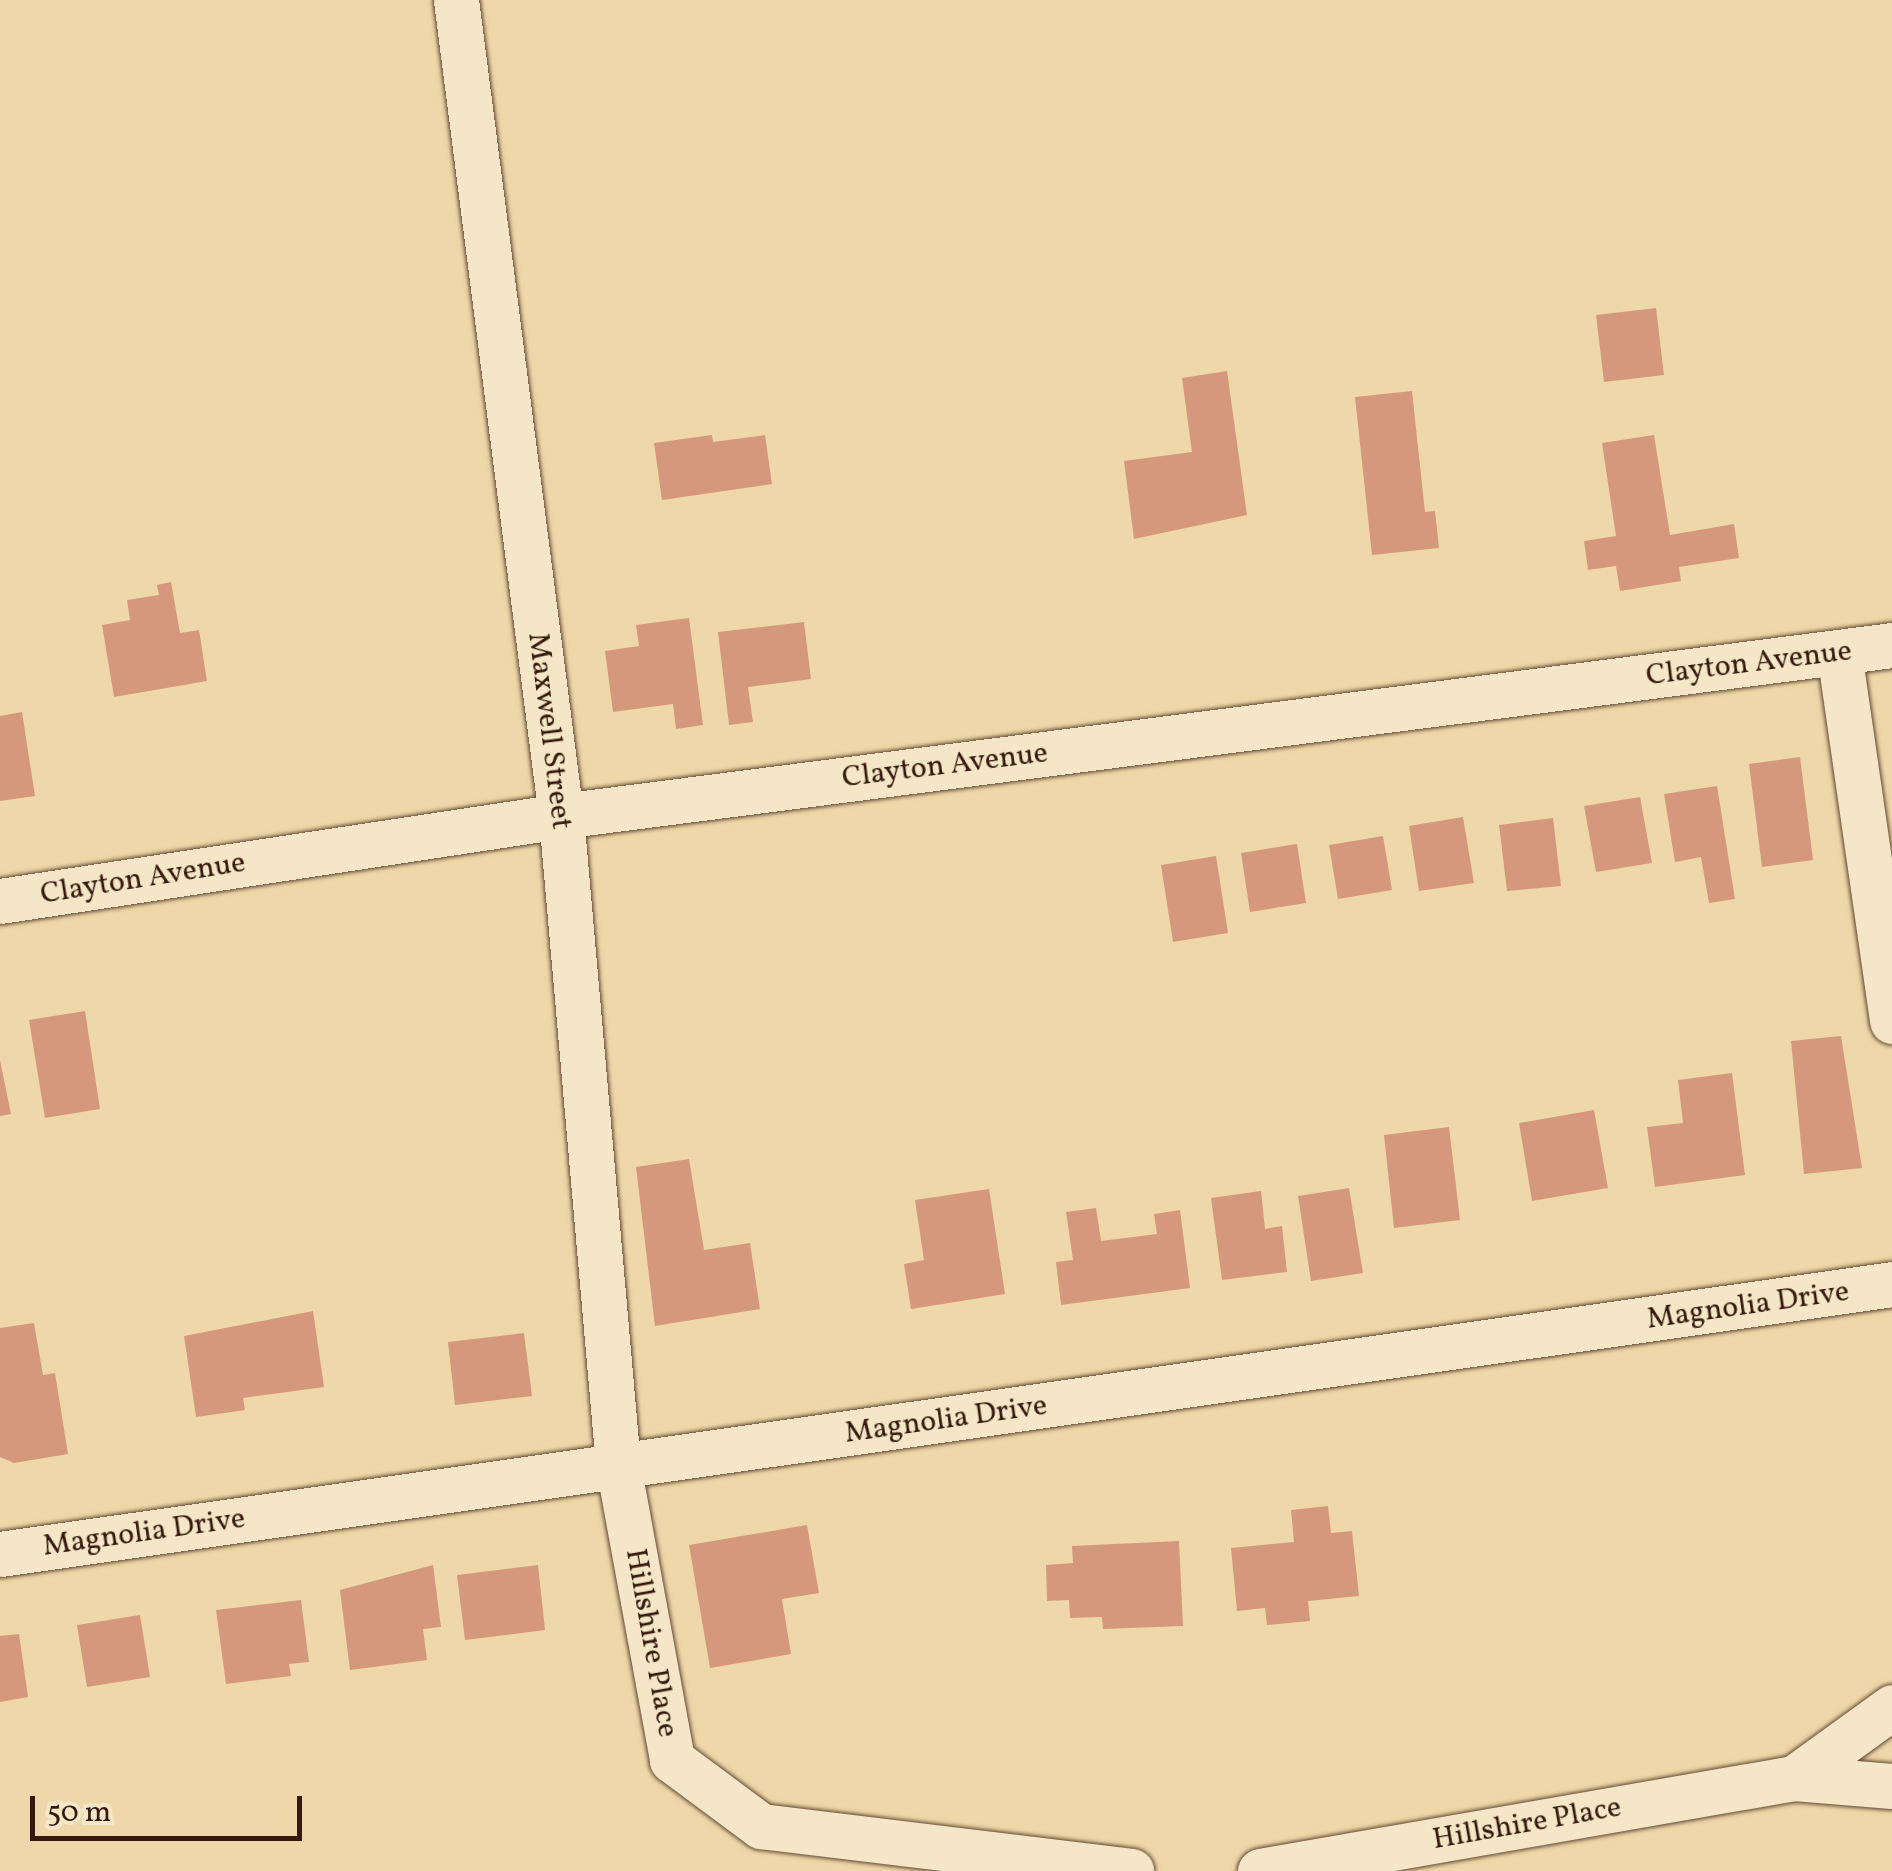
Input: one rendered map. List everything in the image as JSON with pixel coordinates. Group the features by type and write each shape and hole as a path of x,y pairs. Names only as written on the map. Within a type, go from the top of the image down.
{"street":[{"name":"Maxwell Street","path":"456,0 561,816 618,1464"},
{"name":"Clayton Avenue","path":"0,901 561,816 1892,644"},
{"path":"1839,652 1892,1021"},
{"name":"Magnolia Drive","path":"0,1554 1892,1284"},
{"name":"Hillshire Place","path":"618,1464 672,1760 761,1826 1131,1871"},
{"name":"Hillshire Place","path":"1794,1778 1892,1707"},
{"name":"Hillshire Place","path":"1260,1871 1794,1778 1892,1786"}],"building":[{"path":"1656,308 1664,375 1604,382 1596,315"},
{"path":"1227,371 1247,515 1134,539 1124,461 1192,452 1182,378"},
{"path":"1412,391 1425,512 1435,511 1439,548 1372,555 1355,397"},
{"path":"712,435 713,442 765,435 772,484 662,500 654,443"},
{"path":"1654,435 1670,535 1734,524 1739,558 1679,567 1681,581 1620,591 1616,566 1588,570 1584,541 1616,536 1602,443"},
{"path":"171,582 180,633 199,630 207,681 114,697 102,625 130,620 127,600 159,595 157,585"},
{"path":"689,618 703,725 676,729 673,704 613,712 605,651 639,646 636,625"},
{"path":"804,622 811,679 748,687 753,722 729,725 718,632"},
{"path":"22,712 35,796 0,801 0,716"},
{"path":"1800,757 1813,860 1762,867 1749,764"},
{"path":"1717,786 1735,899 1709,903 1701,857 1675,862 1664,794"},
{"path":"1640,797 1652,863 1596,872 1584,806"},
{"path":"1463,817 1474,883 1419,891 1409,826"},
{"path":"1553,818 1561,886 1507,891 1499,825"},
{"path":"1383,836 1392,890 1338,899 1329,845"},
{"path":"1297,844 1306,903 1250,912 1241,853"},
{"path":"1216,856 1228,933 1173,942 1161,865"},
{"path":"85,1011 100,1109 45,1118 29,1020"},
{"path":"1841,1036 1862,1168 1804,1174 1791,1041"},
{"path":"0,1060 11,1114 0,1116"},
{"path":"1732,1073 1745,1175 1655,1187 1647,1127 1683,1123 1678,1080"},
{"path":"1594,1110 1608,1188 1532,1201 1519,1123"},
{"path":"1449,1127 1460,1220 1394,1228 1384,1135"},
{"path":"689,1159 704,1250 750,1243 760,1309 655,1326 636,1167"},
{"path":"1349,1188 1363,1273 1311,1281 1298,1196"},
{"path":"989,1189 1005,1294 911,1309 904,1264 924,1260 915,1200"},
{"path":"1261,1191 1265,1229 1282,1226 1287,1272 1222,1280 1211,1198"},
{"path":"1096,1208 1101,1241 1157,1234 1154,1214 1180,1210 1190,1288 1061,1305 1056,1262 1073,1260 1066,1212"},
{"path":"313,1311 324,1387 243,1398 245,1410 196,1417 184,1336"},
{"path":"34,1323 43,1375 55,1373 68,1454 14,1463 0,1457 0,1328"},
{"path":"524,1333 532,1396 455,1405 448,1342"},
{"path":"1328,1506 1331,1533 1352,1531 1359,1596 1308,1601 1310,1621 1267,1625 1265,1608 1237,1611 1231,1548 1294,1542 1291,1510"},
{"path":"807,1525 819,1593 782,1599 791,1654 710,1668 689,1545"},
{"path":"1179,1541 1183,1626 1103,1629 1102,1617 1070,1618 1069,1600 1047,1601 1046,1565 1073,1563 1072,1546"},
{"path":"433,1565 441,1627 423,1629 427,1660 350,1670 340,1590"},
{"path":"538,1565 545,1630 465,1640 457,1575"},
{"path":"301,1600 309,1662 289,1664 291,1676 226,1684 216,1610"},
{"path":"140,1615 150,1677 87,1687 77,1625"},
{"path":"19,1634 28,1697 0,1702 0,1636"}]}
